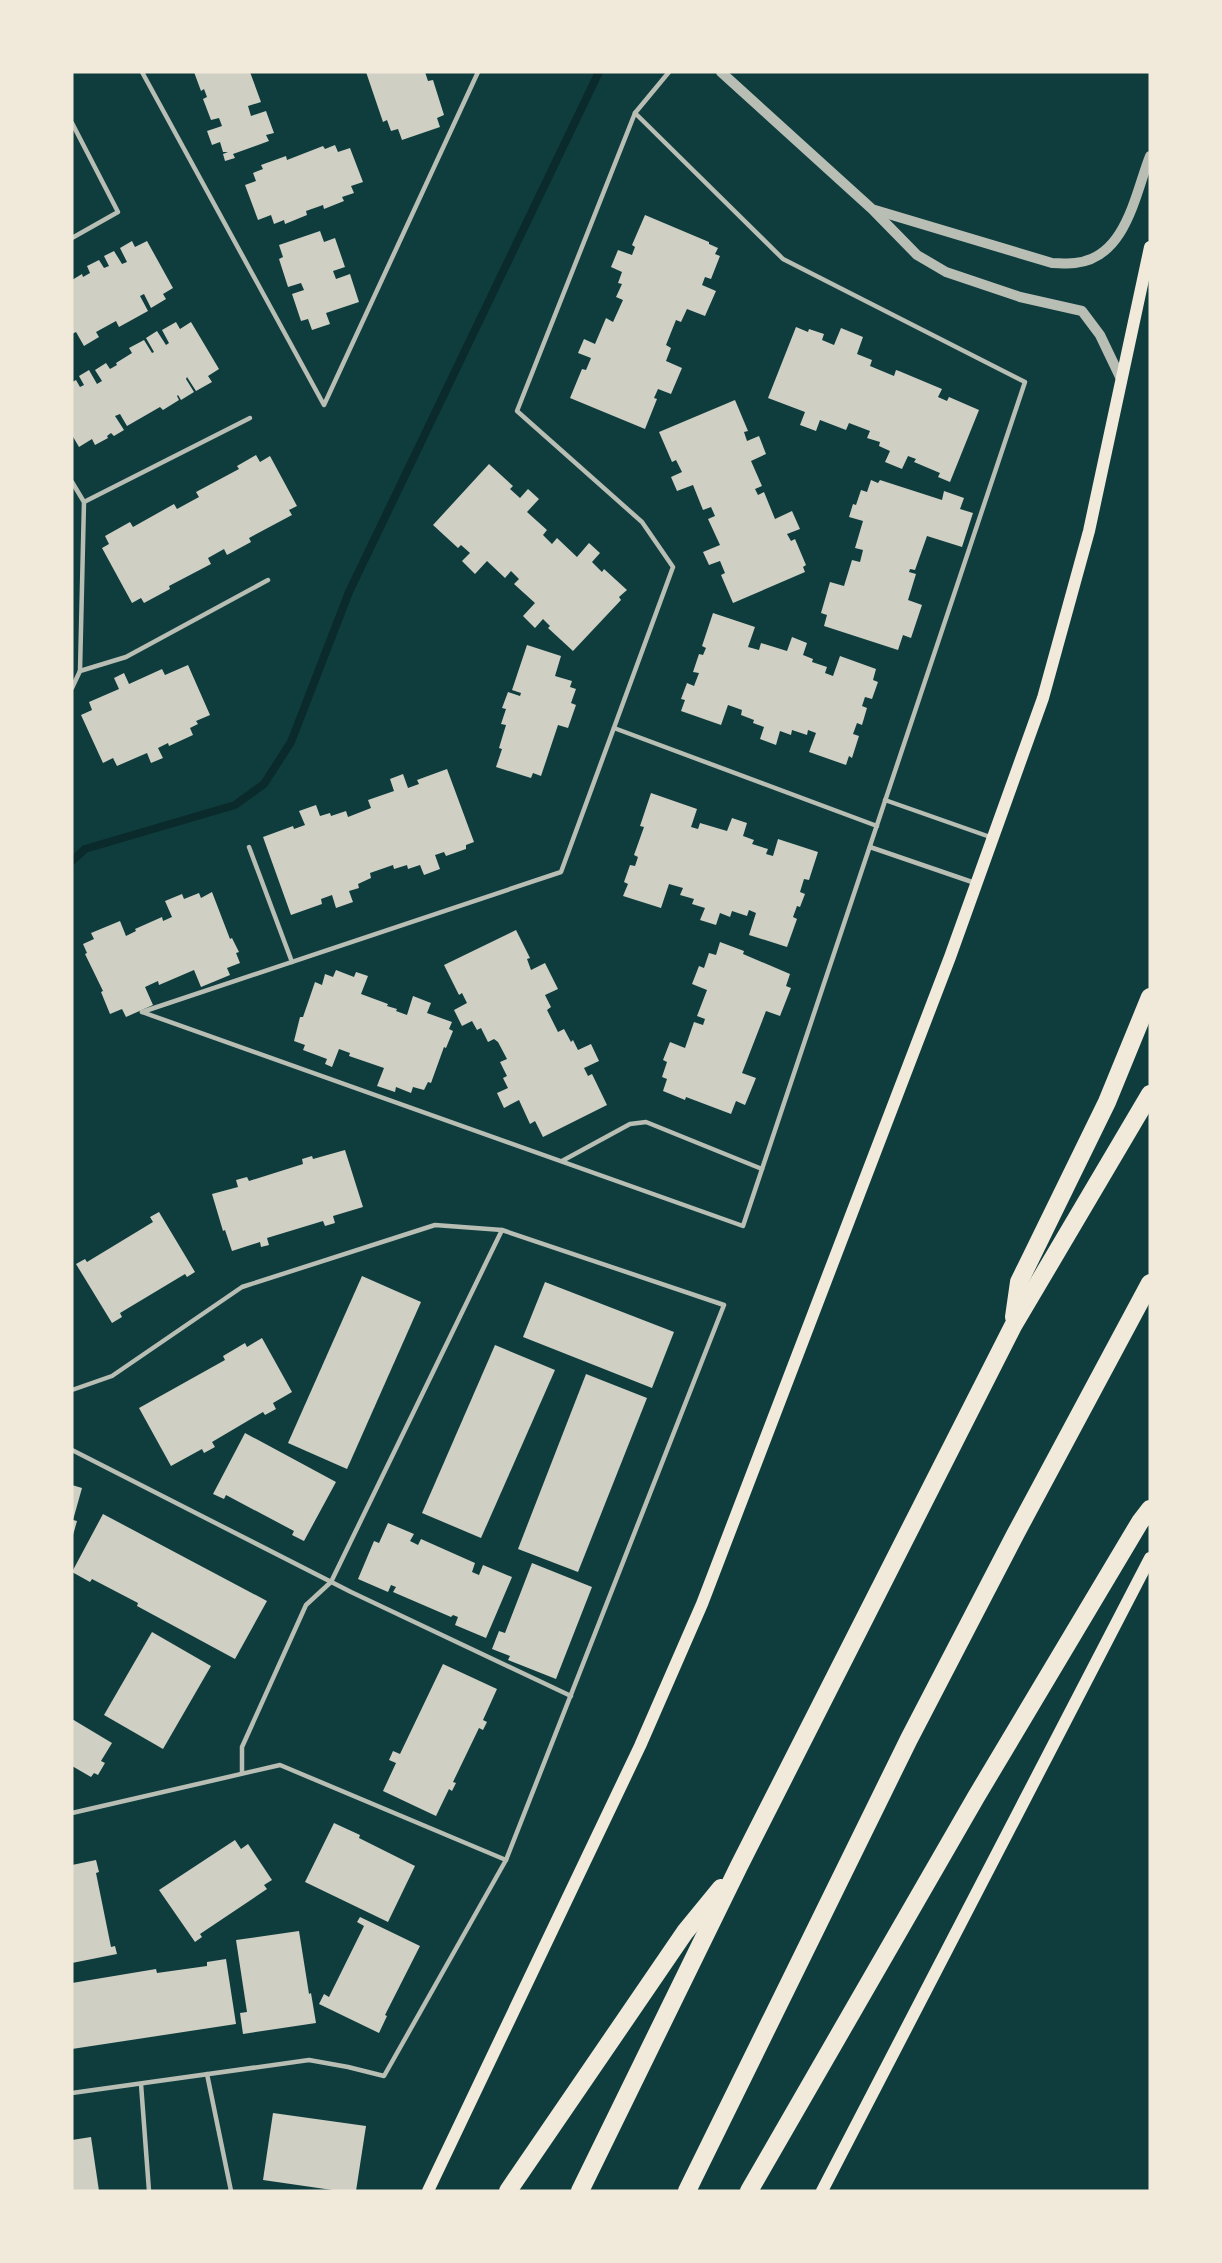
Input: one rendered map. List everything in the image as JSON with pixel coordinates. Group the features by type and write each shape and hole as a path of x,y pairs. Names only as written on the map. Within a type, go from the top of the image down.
{"highway":[{"path":"1013,1326 1019,1282 1107,1102 1150,997"},
{"path":"580,2191 739,1866 1013,1326 1150,1094"},
{"path":"687,2191 909,1739 1150,1283"},
{"path":"749,2191 975,1797 1150,1509"},
{"path":"508,2191 685,1932 739,1866"}],"main road":[{"path":"428,2191 640,1746 702,1604 976,884 1047,687 1089,531 1150,247"},
{"path":"822,2191 1150,1558"}],"street":[{"path":"721,72 872,209 917,255 946,272 1020,297 1082,311 1100,335 1122,381"},
{"path":"872,209 1052,263 1077,263 1099,254 1116,240 1131,215 1150,156"}],"lane":[{"path":"142,72 324,405 478,72"},
{"path":"635,112 783,260 1025,381 743,1226 142,1012 561,872 673,567 642,522 516,411 635,112 669,72"},
{"path":"72,123 118,212 72,238"},
{"path":"84,502 250,418"},
{"path":"72,482 84,502 80,671 72,688"},
{"path":"80,671 126,657 268,580"},
{"path":"614,728 877,826"},
{"path":"885,800 993,838"},
{"path":"249,847 292,962"},
{"path":"870,847 976,884"},
{"path":"562,1161 630,1124 646,1122 762,1170"},
{"path":"72,1390 112,1376 242,1287 435,1225 502,1230 724,1305 506,1860 384,2076 309,2060 72,2094"},
{"path":"242,1773 242,1747 306,1605 331,1582 502,1230"},
{"path":"72,1450 331,1582 571,1696"},
{"path":"72,1813 280,1765 506,1860"},
{"path":"207,2074 231,2191"},
{"path":"141,2084 149,2191"}],"building":[{"path":"194,72 250,72 261,102 248,106 251,116 266,111 274,133 266,135 269,141 233,154 235,158 225,161 223,154 228,152 223,152 220,142 212,145 207,131 222,126 219,118 211,120 203,99 207,97 204,89 201,91"},
{"path":"366,72 425,72 428,81 433,80 444,115 437,118 440,127 402,140 398,129 391,131 387,120 383,122"},
{"path":"335,145 338,152 350,148 363,182 351,186 354,193 342,197 344,201 324,209 323,205 306,211 307,215 285,224 284,220 274,224 271,215 258,220 245,185 256,181 253,173 263,169 261,165 286,156 287,160 323,146 325,149"},
{"path":"645,215 709,242 718,248 715,254 720,256 711,279 705,277 702,285 716,291 705,316 687,309 681,322 676,320 666,345 671,348 666,361 682,368 671,394 658,389 654,398 657,399 645,429 570,398 582,369 586,370 591,358 578,353 584,339 595,344 606,318 613,322 623,300 616,297 622,284 618,283 622,272 611,267 618,250 632,255 635,247 632,245"},
{"path":"320,231 324,242 335,238 345,267 333,271 336,279 350,274 359,302 326,313 330,324 312,330 308,319 301,321 292,294 304,290 301,283 288,287 279,259 283,257 279,245"},
{"path":"132,241 135,247 147,241 173,288 163,294 166,299 151,308 144,294 140,296 148,311 119,327 116,321 96,332 99,337 84,346 76,332 72,334 72,280 82,274 83,277 90,273 87,266 99,260 104,268 109,266 104,256 114,251 122,264 127,262 120,248"},
{"path":"176,322 180,329 191,322 219,369 208,376 212,382 196,391 187,377 194,392 181,400 178,395 179,400 163,410 160,407 127,426 120,414 115,416 124,430 114,436 111,433 107,436 108,438 95,445 92,439 79,447 72,435 72,382 76,380 80,387 84,385 79,376 89,370 97,384 102,381 95,370 106,363 110,369 117,365 116,363 132,353 129,348 144,340 152,353 154,352 146,338 157,331 166,345 169,343 162,330"},
{"path":"796,327 808,332 809,329 824,334 822,340 834,345 841,328 863,337 857,354 872,360 870,366 894,376 896,370 899,371 942,389 938,397 947,401 949,397 979,410 950,482 938,477 940,473 914,462 916,459 908,456 902,469 885,462 890,451 879,446 880,442 867,438 870,431 849,423 846,430 820,420 816,431 800,425 805,412 768,398"},
{"path":"735,400 748,431 744,432 747,441 759,436 766,454 751,461 762,486 755,489 758,495 764,492 775,519 792,511 800,529 787,534 791,541 795,539 806,565 803,567 805,572 733,603 721,575 725,573 720,561 709,565 703,552 720,545 708,519 715,516 711,507 703,510 693,485 677,491 671,477 682,472 676,460 672,462 659,432"},
{"path":"256,455 260,462 270,456 297,506 289,510 292,515 249,538 251,542 227,555 224,549 208,558 211,564 169,586 170,589 144,603 141,598 132,603 102,548 109,544 105,536 130,522 133,527 174,504 177,509 199,497 196,492 239,469 237,466"},
{"path":"489,464 513,486 510,489 520,498 528,489 539,499 527,512 547,530 543,535 552,544 557,538 577,557 589,543 600,553 592,562 602,572 604,569 627,590 619,597 621,600 573,651 548,628 550,626 543,619 535,628 523,616 535,603 514,584 519,579 511,571 505,578 487,561 475,574 462,561 470,553 461,545 458,548 433,525"},
{"path":"871,480 878,483 880,480 942,500 944,491 964,498 960,509 973,513 962,547 927,536 915,570 910,569 909,572 916,574 908,600 922,605 911,638 903,635 898,650 824,626 827,615 821,613 830,582 844,586 852,560 860,562 863,550 855,548 863,521 849,517 861,490 867,492"},
{"path":"713,613 755,627 748,647 759,650 761,643 787,651 792,637 807,643 803,655 813,659 812,662 827,667 825,673 833,676 840,656 876,669 873,680 878,682 872,699 865,697 862,706 867,708 862,725 857,723 853,734 859,736 852,758 849,756 846,765 809,752 816,733 808,730 807,735 792,730 791,735 780,731 776,745 760,739 764,727 741,715 742,710 728,705 721,725 681,711 685,700 681,699 687,683 694,686 699,673 693,672 699,654 703,655 706,648 702,646"},
{"path":"527,645 561,656 555,676 572,681 570,687 576,689 571,703 576,705 568,728 558,725 541,776 533,773 531,778 496,767 506,725 501,724 506,709 502,708 508,692 520,696 521,693 512,690"},
{"path":"188,665 210,715 196,721 198,724 190,728 193,735 169,746 168,743 158,748 163,758 151,763 147,753 117,766 113,758 103,763 81,715 92,710 89,702 119,689 114,678 124,673 129,684 162,669 165,675"},
{"path":"447,769 474,842 466,845 466,849 446,856 444,852 435,855 440,869 424,875 420,865 408,869 407,865 394,869 393,865 370,873 371,878 358,884 359,888 349,891 353,902 336,908 332,895 321,899 322,904 291,915 263,837 293,826 294,829 305,825 299,811 316,805 320,816 330,813 331,816 346,811 348,817 371,808 368,800 394,791 390,779 403,774 408,788 419,784 417,780"},
{"path":"651,793 697,809 691,827 698,829 700,823 727,831 732,818 747,823 743,836 754,840 752,844 768,849 766,854 773,856 778,839 818,852 809,880 804,879 800,892 805,894 793,917 797,919 787,947 749,935 756,913 749,910 747,916 732,911 730,917 720,913 716,925 700,920 705,908 692,904 694,899 680,895 683,888 669,884 661,908 623,896 628,884 624,882 630,865 635,866 638,857 634,855 644,827 640,826"},
{"path":"212,892 230,939 232,938 239,952 236,953 240,963 227,968 230,975 201,987 194,970 159,985 158,981 145,987 153,1005 126,1017 122,1009 110,1014 101,992 103,991 85,954 87,953 83,944 94,939 91,933 120,921 126,936 136,931 135,929 162,917 163,921 172,917 165,901 182,894 184,899 199,893 201,898"},
{"path":"516,930 530,958 527,959 531,970 545,963 558,989 545,995 551,1007 547,1010 558,1032 564,1029 578,1050 591,1044 599,1061 584,1068 588,1076 592,1074 607,1105 543,1137 535,1121 530,1124 519,1100 504,1108 497,1093 508,1088 503,1078 507,1076 500,1062 507,1059 498,1042 494,1039 488,1042 481,1028 477,1030 472,1021 462,1026 454,1010 467,1003 462,993 459,995 444,965"},
{"path":"720,942 790,974 786,986 791,988 780,1016 766,1011 742,1073 756,1078 745,1105 736,1101 731,1114 663,1091 667,1079 662,1077 667,1062 663,1060 670,1042 685,1048 694,1022 703,1025 705,1019 697,1016 707,990 692,984 699,966 704,968 709,953 716,955"},
{"path":"336,970 354,977 356,972 368,976 361,994 388,1004 387,1006 397,1009 396,1011 407,1015 413,996 431,1003 427,1013 452,1022 449,1029 453,1031 446,1048 444,1047 431,1083 428,1082 424,1090 413,1087 411,1093 396,1087 395,1092 377,1086 384,1068 349,1056 350,1053 339,1049 332,1067 325,1064 327,1059 303,1050 305,1045 294,1041 300,1017 303,1017 315,982 322,985 325,974 333,977"},
{"path":"345,1150 363,1207 333,1216 335,1223 325,1226 323,1221 267,1238 269,1245 261,1247 260,1242 232,1251 225,1230 223,1231 212,1194 238,1187 236,1180 247,1177 249,1181 303,1164 302,1159 312,1156 313,1159"},
{"path":"159,1212 195,1272 187,1277 185,1274 120,1313 122,1317 112,1323 76,1264 85,1259 87,1262 153,1222 150,1217"},
{"path":"362,1276 421,1302 347,1469 288,1443"},
{"path":"545,1282 674,1332 652,1388 523,1337"},
{"path":"262,1338 292,1392 273,1403 276,1409 265,1415 263,1412 212,1442 215,1447 204,1453 202,1449 171,1466 139,1408 225,1360 223,1356 245,1343 247,1347"},
{"path":"495,1345 555,1370 481,1538 422,1513"},
{"path":"586,1374 647,1398 578,1572 518,1549"},
{"path":"245,1433 336,1482 304,1541 292,1535 294,1531 226,1495 224,1499 213,1494"},
{"path":"72,1485 82,1488 73,1520 77,1521 73,1535"},
{"path":"103,1514 267,1601 235,1659 137,1606 138,1603 92,1579 90,1582 72,1572"},
{"path":"388,1523 414,1534 410,1541 418,1545 421,1539 475,1563 472,1572 479,1575 483,1565 512,1577 486,1638 455,1625 458,1617 453,1615 451,1617 393,1592 396,1587 391,1585 388,1592 358,1579 374,1541 379,1543"},
{"path":"532,1563 592,1587 556,1679 508,1660 510,1656 492,1649 499,1631 505,1633"},
{"path":"152,1632 211,1666 163,1749 104,1715"},
{"path":"443,1664 497,1689 483,1720 487,1722 483,1730 479,1728 453,1782 456,1783 452,1791 449,1789 436,1816 383,1791 396,1763 389,1760 393,1751 400,1754"},
{"path":"72,1719 112,1743 101,1761 105,1763 98,1775 94,1773 91,1777 72,1766"},
{"path":"334,1823 415,1866 388,1922 305,1882"},
{"path":"235,1840 241,1849 248,1844 272,1880 264,1885 267,1889 200,1934 202,1937 195,1942 159,1890"},
{"path":"96,1860 99,1872 96,1873 111,1947 115,1946 117,1954 72,1963 72,1865"},
{"path":"360,1917 420,1946 385,2015 387,2016 379,2033 319,2004 324,1994 329,1997 364,1926 357,1922"},
{"path":"299,1931 316,2023 243,2034 240,2013 247,2012 236,1940"},
{"path":"226,1959 236,2024 72,2049 72,1983 156,1969 157,1973 207,1966 207,1962"},
{"path":"273,2113 366,2126 356,2191 339,2191 263,2180"},
{"path":"91,2137 99,2191 72,2191 72,2140"}],"waterway":[{"path":"72,861 85,849 235,805 264,784 291,742 349,592 599,72"}]}
